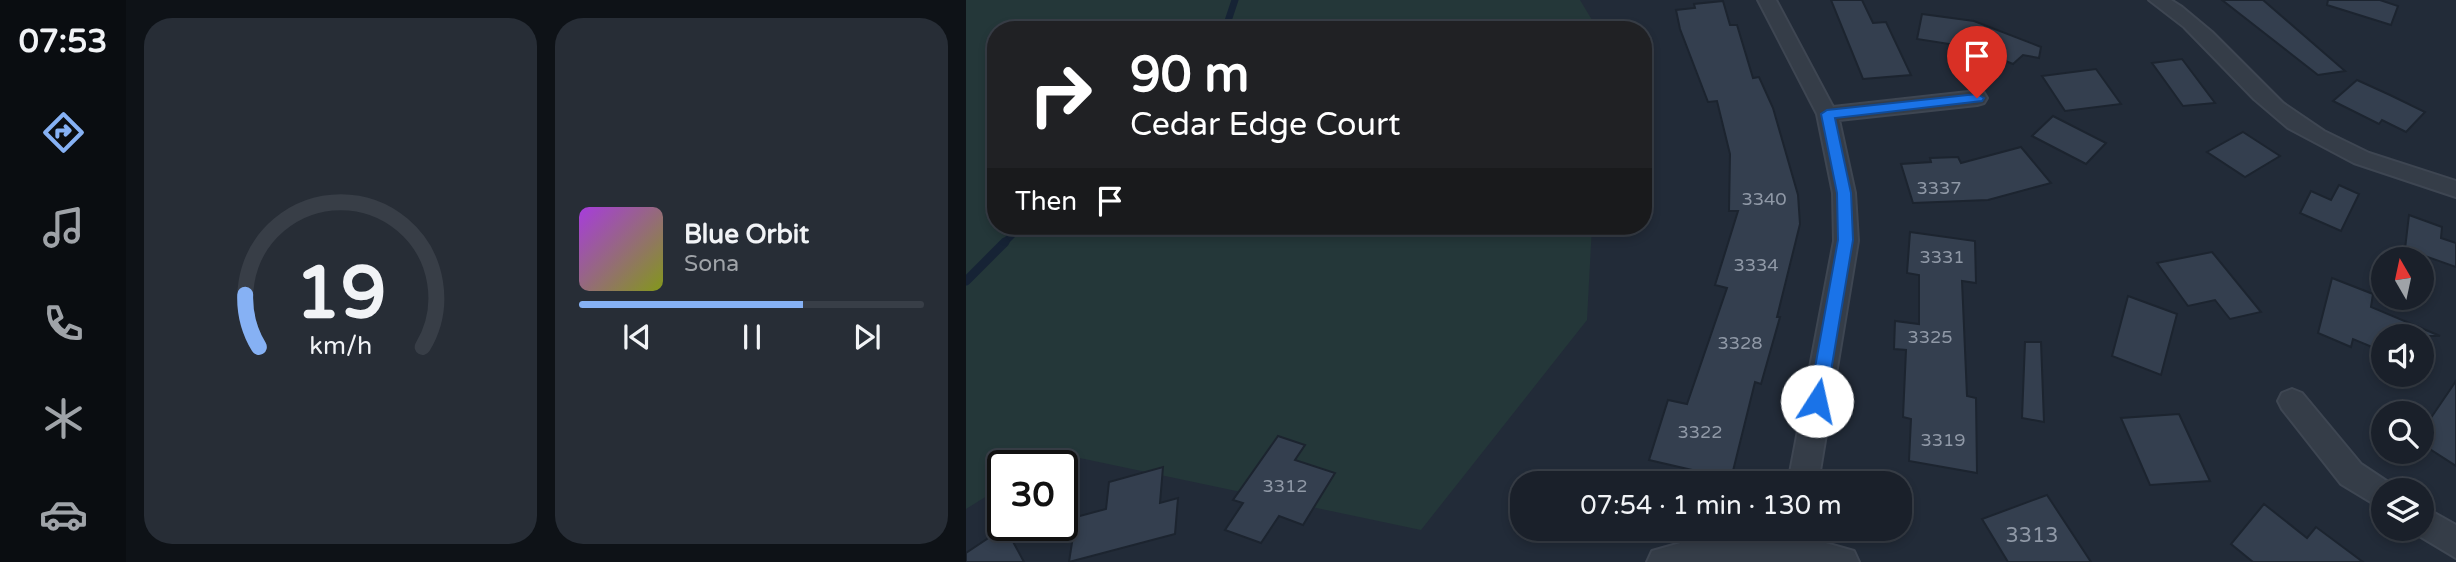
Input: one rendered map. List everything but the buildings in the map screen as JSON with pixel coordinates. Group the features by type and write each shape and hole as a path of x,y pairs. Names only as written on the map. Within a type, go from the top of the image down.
{"street":[{"path":"1767,0 1827,114 1844,193 1846,240 1804,471"},
{"path":"2158,0 2195,24 2276,109 2300,125 2345,151 2398,172 2456,189"},
{"path":"1827,114 1977,98"},
{"path":"2292,401 2351,474 2371,487"},
{"path":"2434,529 2456,543"},
{"path":"1663,562 1723,546 1772,541"},
{"path":"1796,541 1843,562"}],"shaded area":[{"path":"966,0 1580,0 1593,21 987,21 987,235 1592,235 1587,320 1421,530 1078,458 1078,450 987,450 987,496 966,509"}],"waterway":[{"path":"1228,21 1235,0"},
{"path":"966,281 1012,235"}],"route":[{"path":"1817,401 1846,240 1844,193 1827,114 1977,98"}]}
